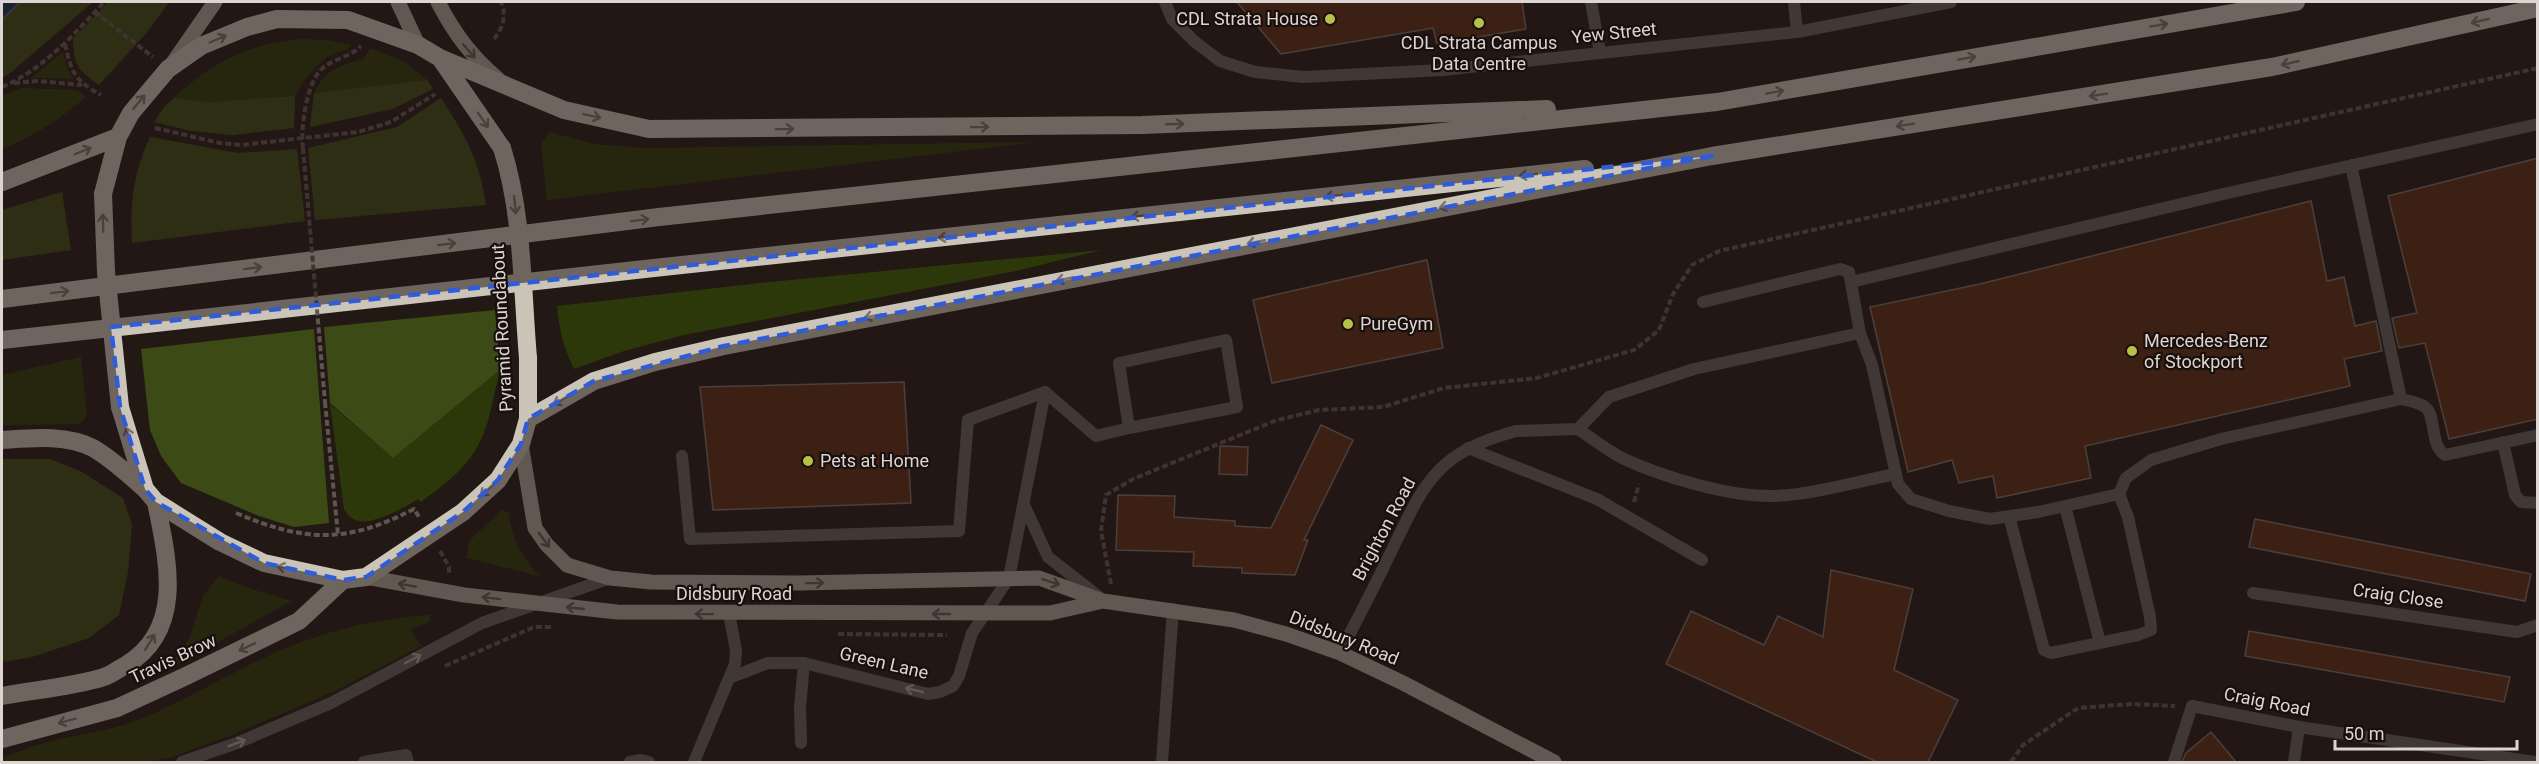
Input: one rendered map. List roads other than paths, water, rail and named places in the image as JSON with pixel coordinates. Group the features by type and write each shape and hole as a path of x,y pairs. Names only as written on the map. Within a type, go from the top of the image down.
{"highway":[{"path":"2,299 659,218 1717,102 2296,2"},
{"path":"528,419 594,381 656,362 724,346 1712,156 2272,67 2538,9"},
{"name":"Pyramid Roundabout","path":"277,19 348,20 367,24 418,45 440,58 502,148 510,173 515,202 528,358 528,419 521,444 498,480 464,512 366,577 343,580 264,563 220,542 151,495 120,407 106,272 103,194 118,137 130,113 168,69 201,46 247,27 277,19"},
{"path":"440,58 564,110 649,129 1142,125 1717,102"},
{"path":"2,182 118,137"},
{"path":"2,340 663,267 1712,156"},
{"path":"2,440 67,439 93,448 151,495"},
{"name":"Travis Brow","path":"2,696 104,678 141,656 162,624 168,594 169,571 151,495"},
{"name":"Travis Brow","path":"2,739 117,708 184,677 299,621 343,580"}],"main road":[{"path":"168,69 215,2"},
{"path":"398,2 418,45"},
{"path":"438,2 471,55 499,80 518,91"},
{"name":"Didsbury Road","path":"521,444 535,528 567,566 610,578 651,582 799,583 1039,578 1103,600 1173,609 1244,622 1340,653 1452,707 1552,762"},
{"name":"Didsbury Road","path":"366,577 464,595 617,612 1050,613 1103,600"}],"street":[{"name":"Yew Street","path":"1165,2 1172,19 1194,41 1220,61 1255,72 1303,77 1442,70 1797,32 1951,2"},
{"path":"1591,2 1600,52"},
{"path":"1794,2 1797,32"},
{"path":"1851,282 2351,165 2538,124"},
{"path":"2351,165 2401,399"},
{"path":"1703,302 1840,269 1849,272 1860,333 1872,365 1898,484 1911,499 1949,512 1990,519 2119,494"},
{"path":"1860,333 1694,369 1609,397 1578,429 1623,459 1695,484 1749,495 1772,496 1896,474"},
{"path":"1046,392 1096,436 1237,407 1226,340 1119,363 1129,428"},
{"path":"682,456 690,539 959,531 968,420 1046,392"},
{"path":"1009,578 1025,507 1046,392"},
{"path":"2009,516 2044,650 2051,653 2100,644 2151,630 2128,517 2119,494 2126,478 2151,460 2221,439 2401,399 2428,409 2438,450 2445,455 2538,435"},
{"name":"Brighton Road","path":"1340,653 1422,490 1444,465 1468,448 1485,440 1516,431 1578,429"},
{"path":"2503,442 2515,495 2521,502 2538,503"},
{"path":"1468,448 1597,499 1702,560"},
{"path":"2065,506 2100,644"},
{"path":"1025,507 1048,557 1103,600"},
{"path":"182,762 237,743 331,703 482,623 610,578"},
{"name":"Green Lane","path":"729,678 768,663 804,663 928,694 940,692 953,686 972,633 1009,578"},
{"name":"Craig Close","path":"2253,593 2517,632 2538,626"},
{"path":"1162,762 1173,609"},
{"path":"694,762 735,664 736,650 729,614"},
{"path":"801,743 800,708 804,663"},
{"name":"Craig Road","path":"2174,762 2192,706 2299,728 2535,762"},
{"path":"2294,762 2299,728"},
{"path":"364,762 406,756 408,762"},
{"path":"630,762 641,760 649,762"}],"water":[{"path":"2,2 20,2 2,20"}],"place":[{"name":"CDL Strata House","path":"1330,19"},
{"name":"CDL Strata Campus Data Centre","path":"1479,23"},
{"name":"PureGym","path":"1348,324"},
{"name":"Mercedes-Benz of Stockport","path":"2132,351"},
{"name":"Pets at Home","path":"808,461"}]}
